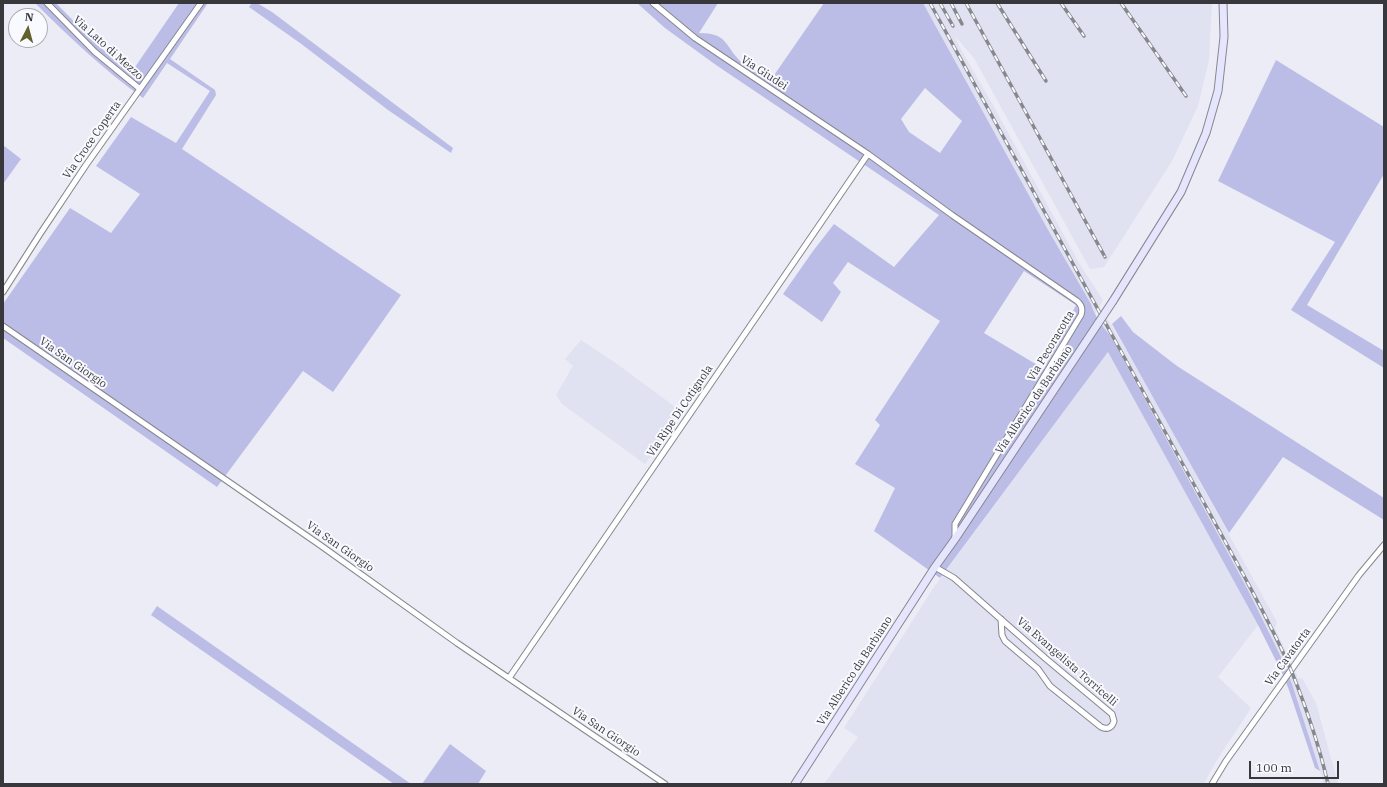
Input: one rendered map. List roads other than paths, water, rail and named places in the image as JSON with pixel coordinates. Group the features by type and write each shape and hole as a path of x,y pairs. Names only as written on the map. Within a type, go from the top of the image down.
{"main road":[{"name":"Via Alberico da Barbiano","path":"795,784 935,567 1113,301 1181,192 1206,133 1218,91 1224,37 1223,3"}],"street":[{"name":"Via Lato di Mezzo","path":"47,3 95,52 140,89"},
{"name":"Via Croce Coperta","path":"3,292 86,165 201,3"},
{"name":"Via Giudei","path":"652,3 701,42 868,154"},
{"name":"Via Pecoracotta","path":"868,154 946,211 1080,303 1083,309 1081,315 955,524 955,539"},
{"name":"Via Ripe Di Cotignola","path":"509,678 868,154"},
{"name":"Via San Giorgio","path":"3,326 320,545 451,639 665,784"},
{"name":"Via Cavatorta","path":"1212,784 1226,761 1355,580 1384,545"},
{"name":"Via Evangelista Torricelli","path":"935,567 954,578 1112,714 1114,719 1112,726 1107,728 1101,727 1050,686 1038,669 1005,641 1002,635 1001,619"}],"railway":[{"path":"930,3 1268,622 1286,658 1302,698 1328,784"},
{"path":"940,3 953,26"},
{"path":"951,3 962,24"},
{"path":"966,3 1105,257"},
{"path":"997,3 1046,81"},
{"path":"1061,3 1084,36"},
{"path":"1121,3 1186,96"}]}
